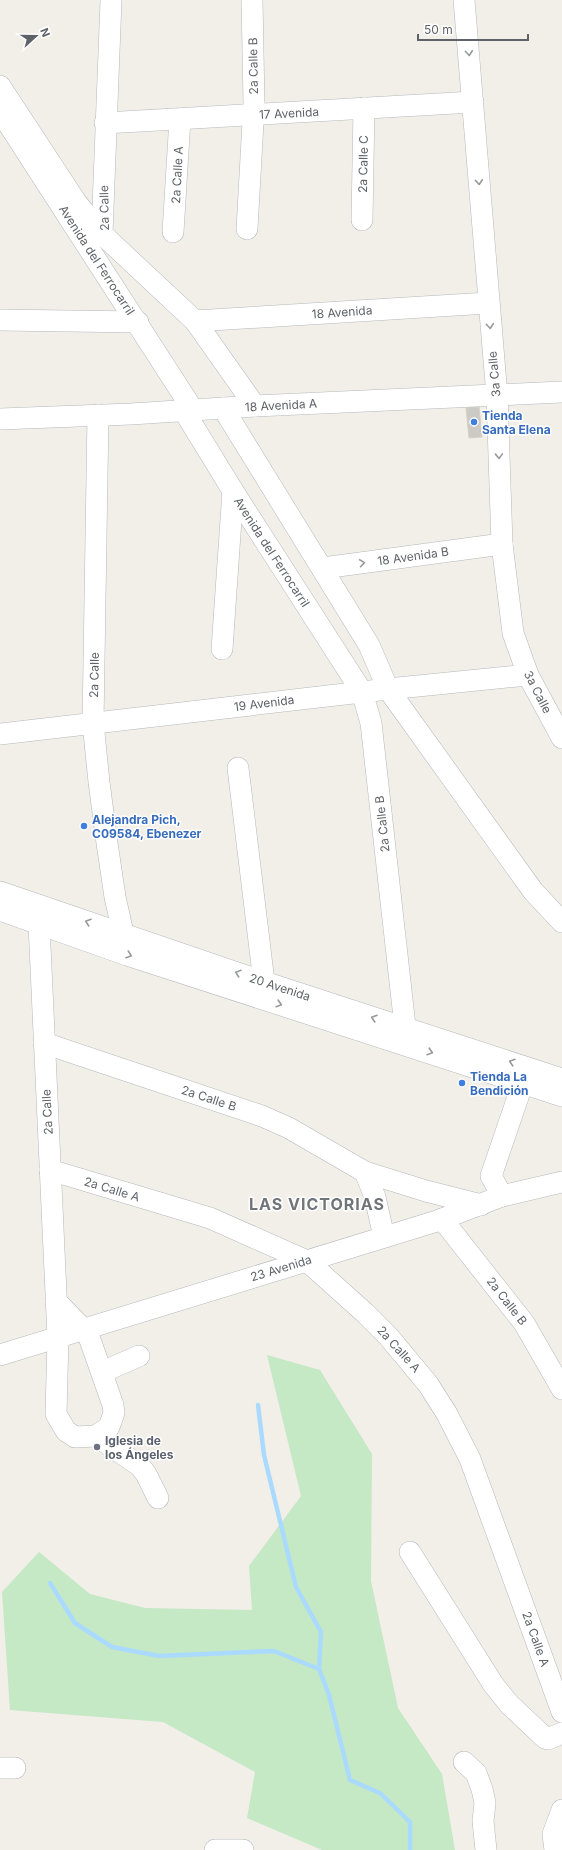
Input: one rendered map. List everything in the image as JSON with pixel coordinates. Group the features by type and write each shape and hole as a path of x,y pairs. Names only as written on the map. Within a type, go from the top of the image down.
{"street":[{"name":"2a Calle","path":"111,0 105,123 102,234 195,321 255,406"},
{"name":"2a Calle B","path":"247,229 252,115 254,104 252,0"},
{"name":"3a Calle","path":"464,0 488,303 497,396 502,544 513,633 528,675 562,738"},
{"name":"Avenida del Ferrocarril","path":"0,86 76,202 102,234"},
{"name":"17 Avenida","path":"105,123 472,102"},
{"name":"2a Calle C","path":"362,220 364,108"},
{"name":"Avenida del Ferrocarril","path":"0,111 138,322 189,410 232,491 362,692"},
{"name":"2a Calle A","path":"173,232 180,119"},
{"name":"18 Avenida","path":"195,321 488,303"},
{"path":"0,320 138,322"},
{"name":"18 Avenida A","path":"0,418 98,415 255,406 562,392"},
{"path":"223,408 323,568 369,645 388,689 534,891 562,922"},
{"name":"2a Calle","path":"98,415 93,723 98,782 115,897 123,933"},
{"path":"222,649 232,491"},
{"name":"18 Avenida B","path":"323,568 502,544"},
{"name":"19 Avenida","path":"0,734 388,689 528,675"},
{"name":"2a Calle B","path":"362,692 371,723 406,1036"},
{"path":"238,768 264,982"},
{"name":"20 Avenida","path":"0,892 264,982 522,1082 562,1096"},
{"name":"20 Avenida","path":"0,910 266,1000 406,1036 562,1079"},
{"name":"2a Calle","path":"39,924 58,1337 56,1414 66,1431 75,1437 96,1436"},
{"name":"2a Calle B","path":"44,1043 262,1116 289,1128 365,1172 426,1191 480,1205"},
{"path":"502,1196 491,1176 522,1082"},
{"name":"2a Calle A","path":"50,1170 210,1218 307,1261 365,1313 402,1351 428,1384 447,1414 470,1459 480,1482 562,1712"},
{"path":"365,1172 375,1197 384,1237"},
{"name":"23 Avenida","path":"0,1355 384,1237 480,1205 502,1196 562,1182"},
{"name":"2a Calle B","path":"442,1218 524,1323 562,1389"},
{"path":"56,1301 83,1329 92,1344 113,1405 114,1413 109,1427 96,1436 140,1466 146,1474 158,1498"},
{"path":"102,1372 139,1356"},
{"path":"410,1552 493,1684 509,1704 545,1738 548,1739 562,1733"},
{"path":"464,1762 476,1773 482,1789 485,1803 483,1821 486,1850"},
{"path":"555,1850 552,1834 562,1810"},
{"path":"215,1850 243,1850"}],"green space":[{"path":"267,1355 320,1370 372,1454 371,1581 398,1708 442,1774 455,1850 322,1850 247,1818 255,1772 163,1722 10,1710 2,1592 39,1552 90,1594 145,1608 252,1610 249,1566 301,1496"}],"building":[{"name":"Tienda Santa Elena","path":"479,407 482,437 469,438 466,408"}],"waterway":[{"path":"258,1405 264,1455 296,1587 321,1632 319,1669"},
{"path":"50,1583 75,1623 112,1647 159,1656 274,1651 319,1669 329,1695 350,1780 380,1793 410,1822 410,1850"}],"place":[{"name":"Tienda Santa Elena","path":"474,422"},
{"name":"Alejandra Pich, C09584, Ebenezer","path":"84,826"},
{"name":"Tienda La Bendición","path":"462,1083"},
{"name":"Iglesia de los Ángeles","path":"97,1447"}],"district":[{"name":"LAS VICTORIAS","path":"317,1204"}]}
